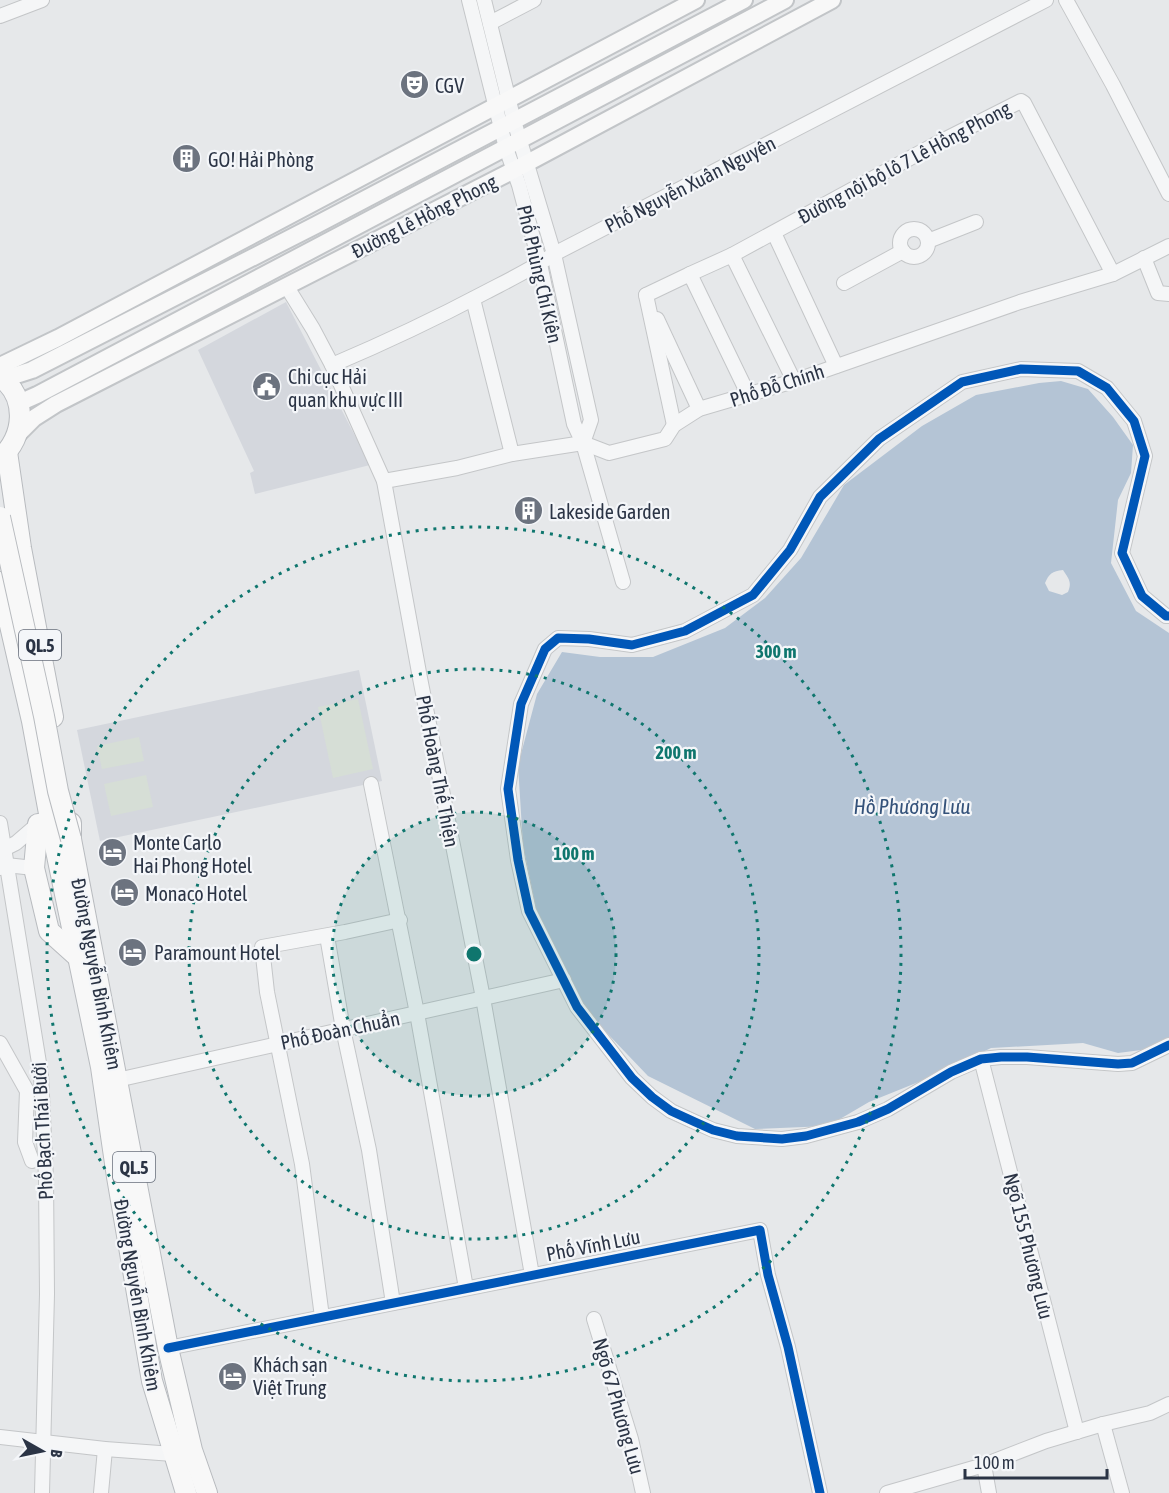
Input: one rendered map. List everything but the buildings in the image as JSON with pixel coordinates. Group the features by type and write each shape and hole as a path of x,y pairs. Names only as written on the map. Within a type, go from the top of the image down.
{"highway":[{"path":"1,374 13,390 21,418 18,434 4,455"},
{"name":"Đường Nguyễn Bỉnh Khiêm","path":"4,455 71,808 63,842 117,1080 168,1348 192,1450 207,1493"},
{"name":"QL.5","path":"0,517 44,716 58,791 63,842"},
{"path":"0,535 10,537 21,548"},
{"name":"QL.5","path":"0,582 63,842"},
{"name":"Đường Nguyễn Bỉnh Khiêm","path":"0,630 38,824 63,842"},
{"path":"38,824 34,868 49,931 79,958"},
{"name":"Đường Nguyễn Bình Khiêm","path":"63,842 79,958 101,1066 115,1168 152,1381 186,1493"}],"main road":[{"path":"1,374 157,285 696,0"},
{"path":"1,374 32,370 51,361 508,125 744,0"},
{"name":"Đường Lê Hồng Phong","path":"18,403 785,0"},
{"name":"Đường Lê Hồng Phong","path":"18,434 34,418 56,404 520,166 831,0"},
{"path":"157,285 166,302"},
{"path":"51,361 44,368 44,378 50,384 57,384"}],"street":[{"path":"0,16 42,0"},
{"name":"Phố Phùng Chí Kiên","path":"469,0 520,166 554,254 591,420 583,443"},
{"name":"Phố Phùng Chí Kiên","path":"484,0 490,23 502,103"},
{"path":"490,23 534,0"},
{"name":"Phố Nguyễn Xuân Nguyên","path":"332,366 398,337 1046,0"},
{"path":"1066,0 1163,171 1169,194"},
{"name":"Đường nội bộ lô 7 Lê Hồng Phong","path":"646,295 732,255 934,145 1021,101 1113,274"},
{"name":"Phố Phùng Chí Kiên","path":"520,166 574,424 583,443 623,582"},
{"path":"928,241 976,222"},
{"path":"915,229 920,231 928,241 926,250 920,256 910,256 903,251 900,243 907,231 915,229"},
{"name":"Đường nội bộ lô 7 Lê Hồng Phong","path":"774,232 836,366"},
{"name":"Phố Đỗ Chính","path":"384,481 457,468 512,454 583,443 609,453 665,439 674,425 699,409 794,381 1020,302 1113,274 1169,246"},
{"path":"844,283 903,251"},
{"path":"732,255 794,381"},
{"path":"1143,258 1158,293 1169,294"},
{"path":"690,274 748,394"},
{"name":"Phố Hoàng Thế Thiện","path":"287,287 313,329 332,366 384,481 483,998 532,1275"},
{"path":"646,295 699,409"},
{"path":"646,295 674,425"},
{"path":"473,298 512,454"},
{"path":"1169,616 1142,596 1122,553 1145,456 1134,421 1107,388 1078,371 1021,369 962,382 879,439 820,497 790,550 753,595 685,631 632,645 589,639 558,638 544,649 521,704 508,789 518,860 529,911 578,1007 632,1078 652,1097 671,1111 713,1130 737,1136 782,1139 806,1136 858,1122 888,1108 951,1072 981,1059 1028,1057 1118,1064 1132,1063 1169,1045"},
{"path":"371,784 400,920 466,1288"},
{"name":"Phố Bạch Thái Bưởi","path":"0,823 3,866 41,1075 46,1178 47,1294 42,1493"},
{"path":"2,850 16,843 38,824"},
{"path":"3,866 34,868"},
{"path":"322,1317 302,1164 276,1044 262,948 400,920"},
{"path":"327,936 343,1029 369,1150 393,1303"},
{"name":"Phố Đoàn Chuẩn","path":"117,1080 564,980"},
{"path":"0,1042 27,1091 25,1142 32,1161"},
{"name":"Ngõ 155 Phương Lưu","path":"981,1059 1077,1432"},
{"name":"Phố Vĩnh Lưu","path":"168,1348 760,1230 768,1275 788,1347 820,1493"},
{"name":"Ngõ 67 Phương Lưu","path":"594,1319 631,1438 643,1493"},
{"path":"887,1493 984,1465 1014,1452 1103,1424 1150,1413 1169,1404"},
{"path":"1103,1424 1122,1493"},
{"path":"0,1437 173,1454"},
{"path":"101,1493 105,1449"},
{"path":"984,1465 989,1493"}],"shaded area":[{"path":"286,302 370,465 255,494 250,473 254,471 198,350"},
{"path":"359,670 382,781 100,841 77,730"},
{"path":"358,699 373,769 333,778 318,707"},
{"path":"139,737 144,761 102,769 97,746"},
{"path":"146,775 153,807 111,816 104,784"}],"water":[{"name":"Hồ Phương Lưu","path":"1061,381 1088,389 1113,417 1133,445 1131,473 1118,500 1111,563 1136,611 1169,633 1169,1040 1149,1049 1118,1053 1083,1043 991,1048 931,1077 869,1102 828,1126 755,1129 648,1076 583,1008 537,913 523,845 518,765 537,694 562,652 600,657 653,657 725,628 765,598 801,558 844,485 922,426 976,395","holes":["1063,570 1070,583 1068,592 1062,595 1049,591 1045,583 1050,575"]}],"cycle path":[{"path":"1169,616 1142,596 1122,553 1145,456 1134,421 1107,388 1078,371 1021,369 962,382 879,439 820,497 790,550 753,595 685,631 632,645 589,639 558,638 545,649 521,704 508,789 518,860 529,911 577,1007 632,1078 652,1097 671,1111 713,1130 737,1136 782,1139 806,1136 858,1122 888,1109 951,1072 981,1059 1027,1057 1132,1063 1169,1045"},
{"path":"168,1348 760,1230 768,1275 788,1347 820,1493"}],"place":[{"name":"CGV","path":"414,85"},
{"name":"GO! Hải Phòng","path":"187,159"},
{"name":"Chi cục Hải quan khu vực III","path":"267,387"},
{"name":"Lakeside Garden","path":"528,511"},
{"name":"Monte Carlo Hai Phong Hotel","path":"112,853"},
{"name":"Monaco Hotel","path":"124,893"},
{"name":"Paramount Hotel","path":"133,952"},
{"name":"Khách sạn Việt Trung","path":"232,1376"}]}
